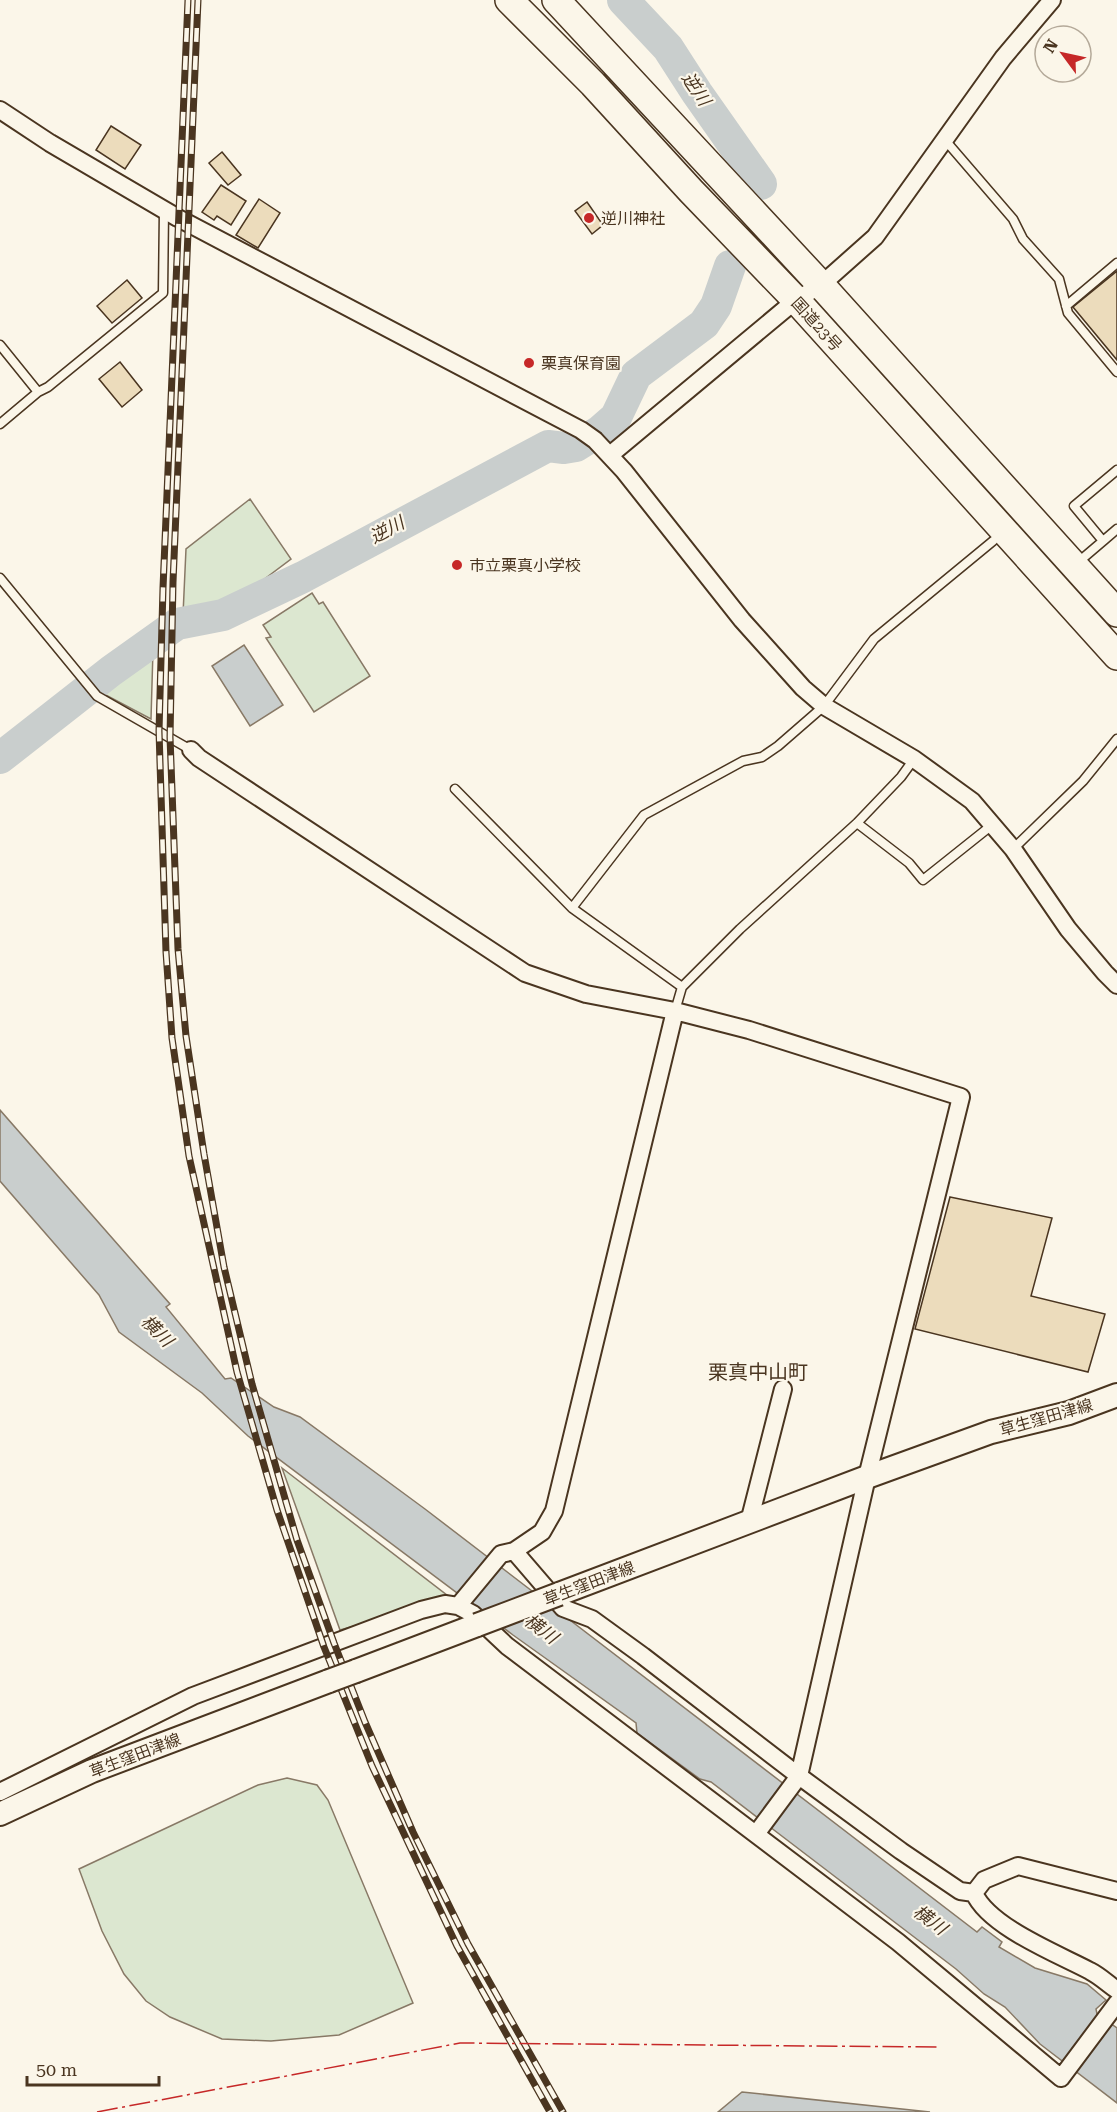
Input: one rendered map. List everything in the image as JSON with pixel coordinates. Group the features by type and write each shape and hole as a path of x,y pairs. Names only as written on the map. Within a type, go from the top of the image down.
{"highway":[{"name":"国道23号","path":"509,0 593,84 796,300 1117,657"},
{"name":"国道23号","path":"556,0 821,285 1117,613"}],"main road":[{"name":"草生窪田津線","path":"0,1814 92,1771 867,1477 991,1432 1069,1413 1117,1395"}],"street":[{"path":"610,455 796,300 821,285 875,237 1003,58 1053,1"},
{"path":"0,110 50,143 164,210 596,440 742,620 803,688 824,706 914,759 972,801 1013,849 1068,929 1117,984"},
{"path":"191,750 209,765 525,973 586,994 675,1011 749,1030 961,1097 867,1477 799,1776 756,1834"},
{"path":"461,1604 508,1553 542,1532 554,1511 675,1011"},
{"path":"749,1522 783,1389"},
{"path":"508,1553 563,1608 592,1619 901,1851 960,1891 974,1893"},
{"path":"0,1792 193,1696 421,1610 445,1604 461,1604 507,1646 898,1942 1061,2078 1117,2003"},
{"path":"974,1893 984,1880 1018,1866 1117,1892"},
{"path":"974,1893 979,1903 1013,1931 1093,1972 1117,1990"}],"lane":[{"path":"945,140 1013,219 1023,240 1059,279 1068,313 1117,372"},
{"path":"0,424 162,293 164,210"},
{"path":"1066,306 1117,263"},
{"path":"0,345 38,392"},
{"path":"1103,541 1074,506 1117,470"},
{"path":"1074,565 1117,529"},
{"path":"572,908 644,815 743,761 762,757 778,746 824,706 874,639 993,541"},
{"path":"0,578 97,696 191,750"},
{"path":"1013,849 1083,781 1117,739"},
{"path":"675,1011 681,987 740,929 856,823 902,777 914,759"},
{"path":"455,789 572,908 681,987"},
{"path":"856,823 909,863 923,880 992,825"}],"green space":[{"path":"250,499 291,559 226,608 197,615 183,615 186,549"},
{"path":"312,593 319,604 323,602 370,676 314,712 266,638 271,637 263,625"},
{"path":"153,650 151,719 100,692"},
{"path":"282,1468 452,1599 340,1630"},
{"path":"287,1778 317,1785 328,1800 413,2003 339,2035 271,2041 222,2039 170,2017 146,2001 124,1974 102,1931 79,1869 258,1785"}],"water":[{"path":"244,645 283,705 250,726 212,666"},
{"name":"横川","path":"0,1110 170,1304 166,1307 225,1379 231,1378 274,1407 300,1417 425,1509 977,1932 982,1927 1002,1942 999,1947 1035,1968 1087,1984 1106,2000 1096,2009 1097,2014 1117,2028 1117,2103 1040,2044 1005,2007 984,1994 956,1969 711,1782 700,1779 637,1733 636,1723 513,1635 248,1436 202,1393 119,1332 99,1295 0,1181"},
{"path":"742,2092 930,2112 718,2112"}],"building":[{"path":"111,126 141,145 125,169 96,150"},
{"path":"222,152 241,175 228,185 209,163"},
{"path":"221,185 246,201 231,225 217,216 214,220 202,212"},
{"path":"259,199 280,213 258,248 236,235"},
{"name":"逆川神社","path":"587,202 603,225 592,234 575,211"},
{"path":"1117,271 1117,360 1073,307"},
{"path":"127,280 142,298 112,323 97,306"},
{"path":"120,362 142,390 122,407 99,379"},
{"path":"950,1197 1052,1218 1031,1296 1105,1314 1088,1372 915,1329"}],"waterway":[{"name":"逆川","path":"623,0 668,48 761,184"},
{"name":"逆川","path":"0,758 111,671 177,624 223,615 303,577 548,446 564,448 576,446 600,431 616,417 636,375 704,324 716,306 730,266"}],"railway":[{"path":"188,0 159,731 166,952 172,1038 189,1156 237,1372 277,1510 324,1647 372,1766 457,1946 550,2112"},
{"path":"198,0 173,582 170,737 178,949 186,1036 204,1154 224,1267 252,1384 297,1540 334,1643 365,1722 413,1832 468,1944 563,2112"}],"power":[{"path":"97,2112 460,2043 939,2047"}],"place":[{"name":"逆川神社","path":"589,218"},
{"name":"栗真保育園","path":"529,363"},
{"name":"市立栗真小学校","path":"457,565"}],"district":[{"name":"栗真中山町","path":"758,1372"}]}
